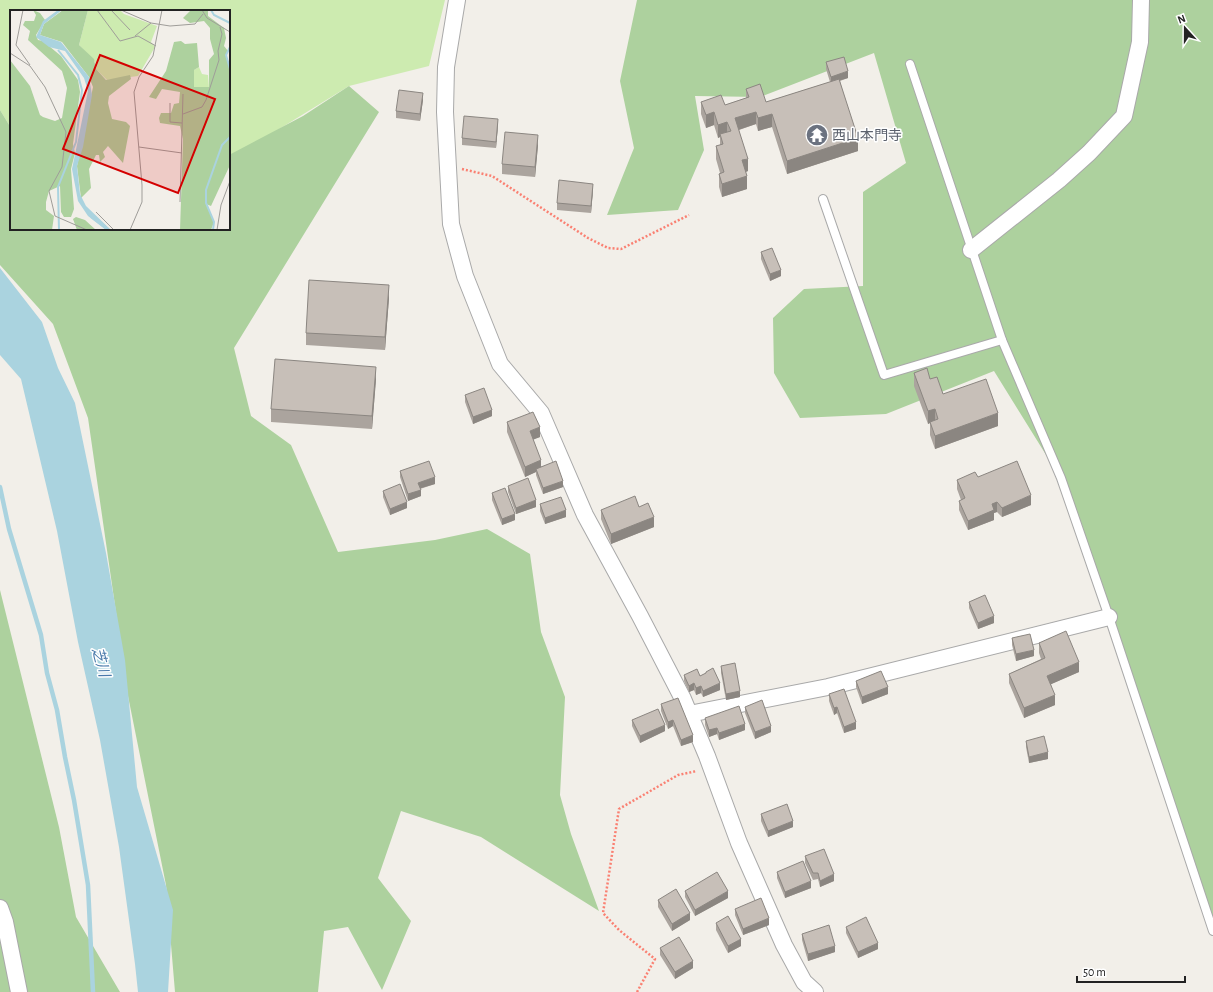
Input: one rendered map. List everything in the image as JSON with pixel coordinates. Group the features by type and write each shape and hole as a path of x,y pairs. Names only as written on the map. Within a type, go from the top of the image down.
{"street":[{"path":"457,0 446,67 445,112 451,224 466,276 500,364 541,413 586,516 683,699 711,767 738,843 784,945 804,982 815,992"},
{"path":"971,250 1069,171 1089,153 1124,116 1140,42 1141,0"},
{"path":"689,714 828,688 1109,617"},
{"path":"0,908 19,992"}],"lane":[{"path":"910,64 1002,340 1061,478 1109,617 1213,931"},
{"path":"823,199 884,375 1002,340"}],"path":[{"path":"447,167 492,176 588,238 608,248 621,249 689,215"},
{"path":"637,992 655,960 619,930 603,912 619,809 678,775 711,767"}],"green space":[{"path":"0,0 445,0 429,66 349,86 230,159 230,10 10,10 10,126 0,110"},
{"path":"637,0 1213,0 1213,926 1061,479 994,371 886,414 800,418 774,373 773,318 804,289 863,286 863,192 906,163 874,53 760,97 695,96 704,150 678,210 607,215 634,148 620,81"},
{"path":"349,86 379,112 234,348 251,416 291,445 338,552 435,540 487,529 530,554 541,632 565,697 560,795 571,834 599,911 481,837 401,811 378,878 411,921 382,990 348,927 324,931 318,992 175,992 166,885 128,696 88,418 53,324 0,265 0,110 10,126 10,230 230,230 230,154 303,116"},
{"path":"0,590 59,827 76,917 120,992 0,992"}],"water":[{"name":"芝川","path":"0,268 42,322 58,368 75,403 106,553 125,660 137,787 173,910 168,992 138,992 119,847 100,740 78,642 57,531 21,379 0,355"}],"building":[{"path":"844,57 848,71 831,77 826,62"},
{"path":"839,79 858,138 787,161 772,114 758,118 756,112 735,118 748,159 742,160 747,176 722,184 719,174 724,172 716,146 723,144 720,134 731,131 727,122 718,125 714,112 706,115 701,102 721,95 725,105 749,97 746,89 760,84 766,102"},
{"path":"399,90 423,93 420,114 396,111"},
{"path":"464,116 498,119 496,142 462,138"},
{"path":"505,132 538,135 535,167 502,164"},
{"path":"559,180 593,184 591,206 557,203"},
{"path":"772,248 781,270 770,274 761,252"},
{"path":"309,280 389,285 385,337 306,333"},
{"path":"275,359 376,367 372,416 271,409"},
{"path":"927,368 930,379 937,377 943,394 986,379 998,413 935,436 930,422 938,419 935,409 928,411 914,373"},
{"path":"484,388 492,410 473,417 465,395"},
{"path":"533,412 540,427 530,431 541,460 525,467 507,422"},
{"path":"429,461 435,477 418,483 421,490 408,494 400,471"},
{"path":"556,461 563,481 543,488 536,469"},
{"path":"1017,461 1031,495 1002,508 997,502 992,504 994,510 968,521 959,501 965,498 957,480 975,472 978,477"},
{"path":"528,478 536,500 516,508 508,486"},
{"path":"400,484 407,502 390,509 383,491"},
{"path":"505,488 515,514 502,519 492,493"},
{"path":"635,496 639,507 648,503 654,517 611,534 601,510"},
{"path":"561,497 566,510 545,518 540,504"},
{"path":"985,595 994,616 978,623 969,602"},
{"path":"1066,631 1079,662 1047,676 1055,695 1024,708 1009,674 1045,658 1039,643"},
{"path":"1030,634 1034,650 1016,654 1012,638"},
{"path":"735,663 740,691 726,694 721,666"},
{"path":"713,668 720,683 703,691 701,686 696,688 694,683 689,686 684,675 697,669 700,676"},
{"path":"881,671 888,687 862,697 856,681"},
{"path":"844,689 856,722 844,727 837,707 834,708 829,694"},
{"path":"678,698 693,735 681,740 673,720 668,722 661,704"},
{"path":"762,700 771,726 755,732 745,707"},
{"path":"739,706 745,724 719,733 717,728 709,730 705,718"},
{"path":"658,709 665,725 640,736 632,720"},
{"path":"1044,736 1048,752 1029,757 1026,741"},
{"path":"787,804 793,821 768,831 761,814"},
{"path":"824,849 834,874 820,881 818,873 813,873 805,856"},
{"path":"803,861 811,881 785,892 777,872"},
{"path":"717,872 728,891 695,910 685,891"},
{"path":"676,889 690,913 672,924 658,900"},
{"path":"761,898 769,918 743,929 735,909"},
{"path":"728,916 741,939 728,946 716,923"},
{"path":"866,917 878,943 858,952 846,927"},
{"path":"829,925 835,946 808,954 802,934"},
{"path":"679,937 693,961 675,972 660,948"}],"waterway":[{"path":"0,487 9,529 41,635 47,673 57,710 74,800 88,885 93,992"}],"place":[{"name":"西山本門寺","path":"817,135"}]}
